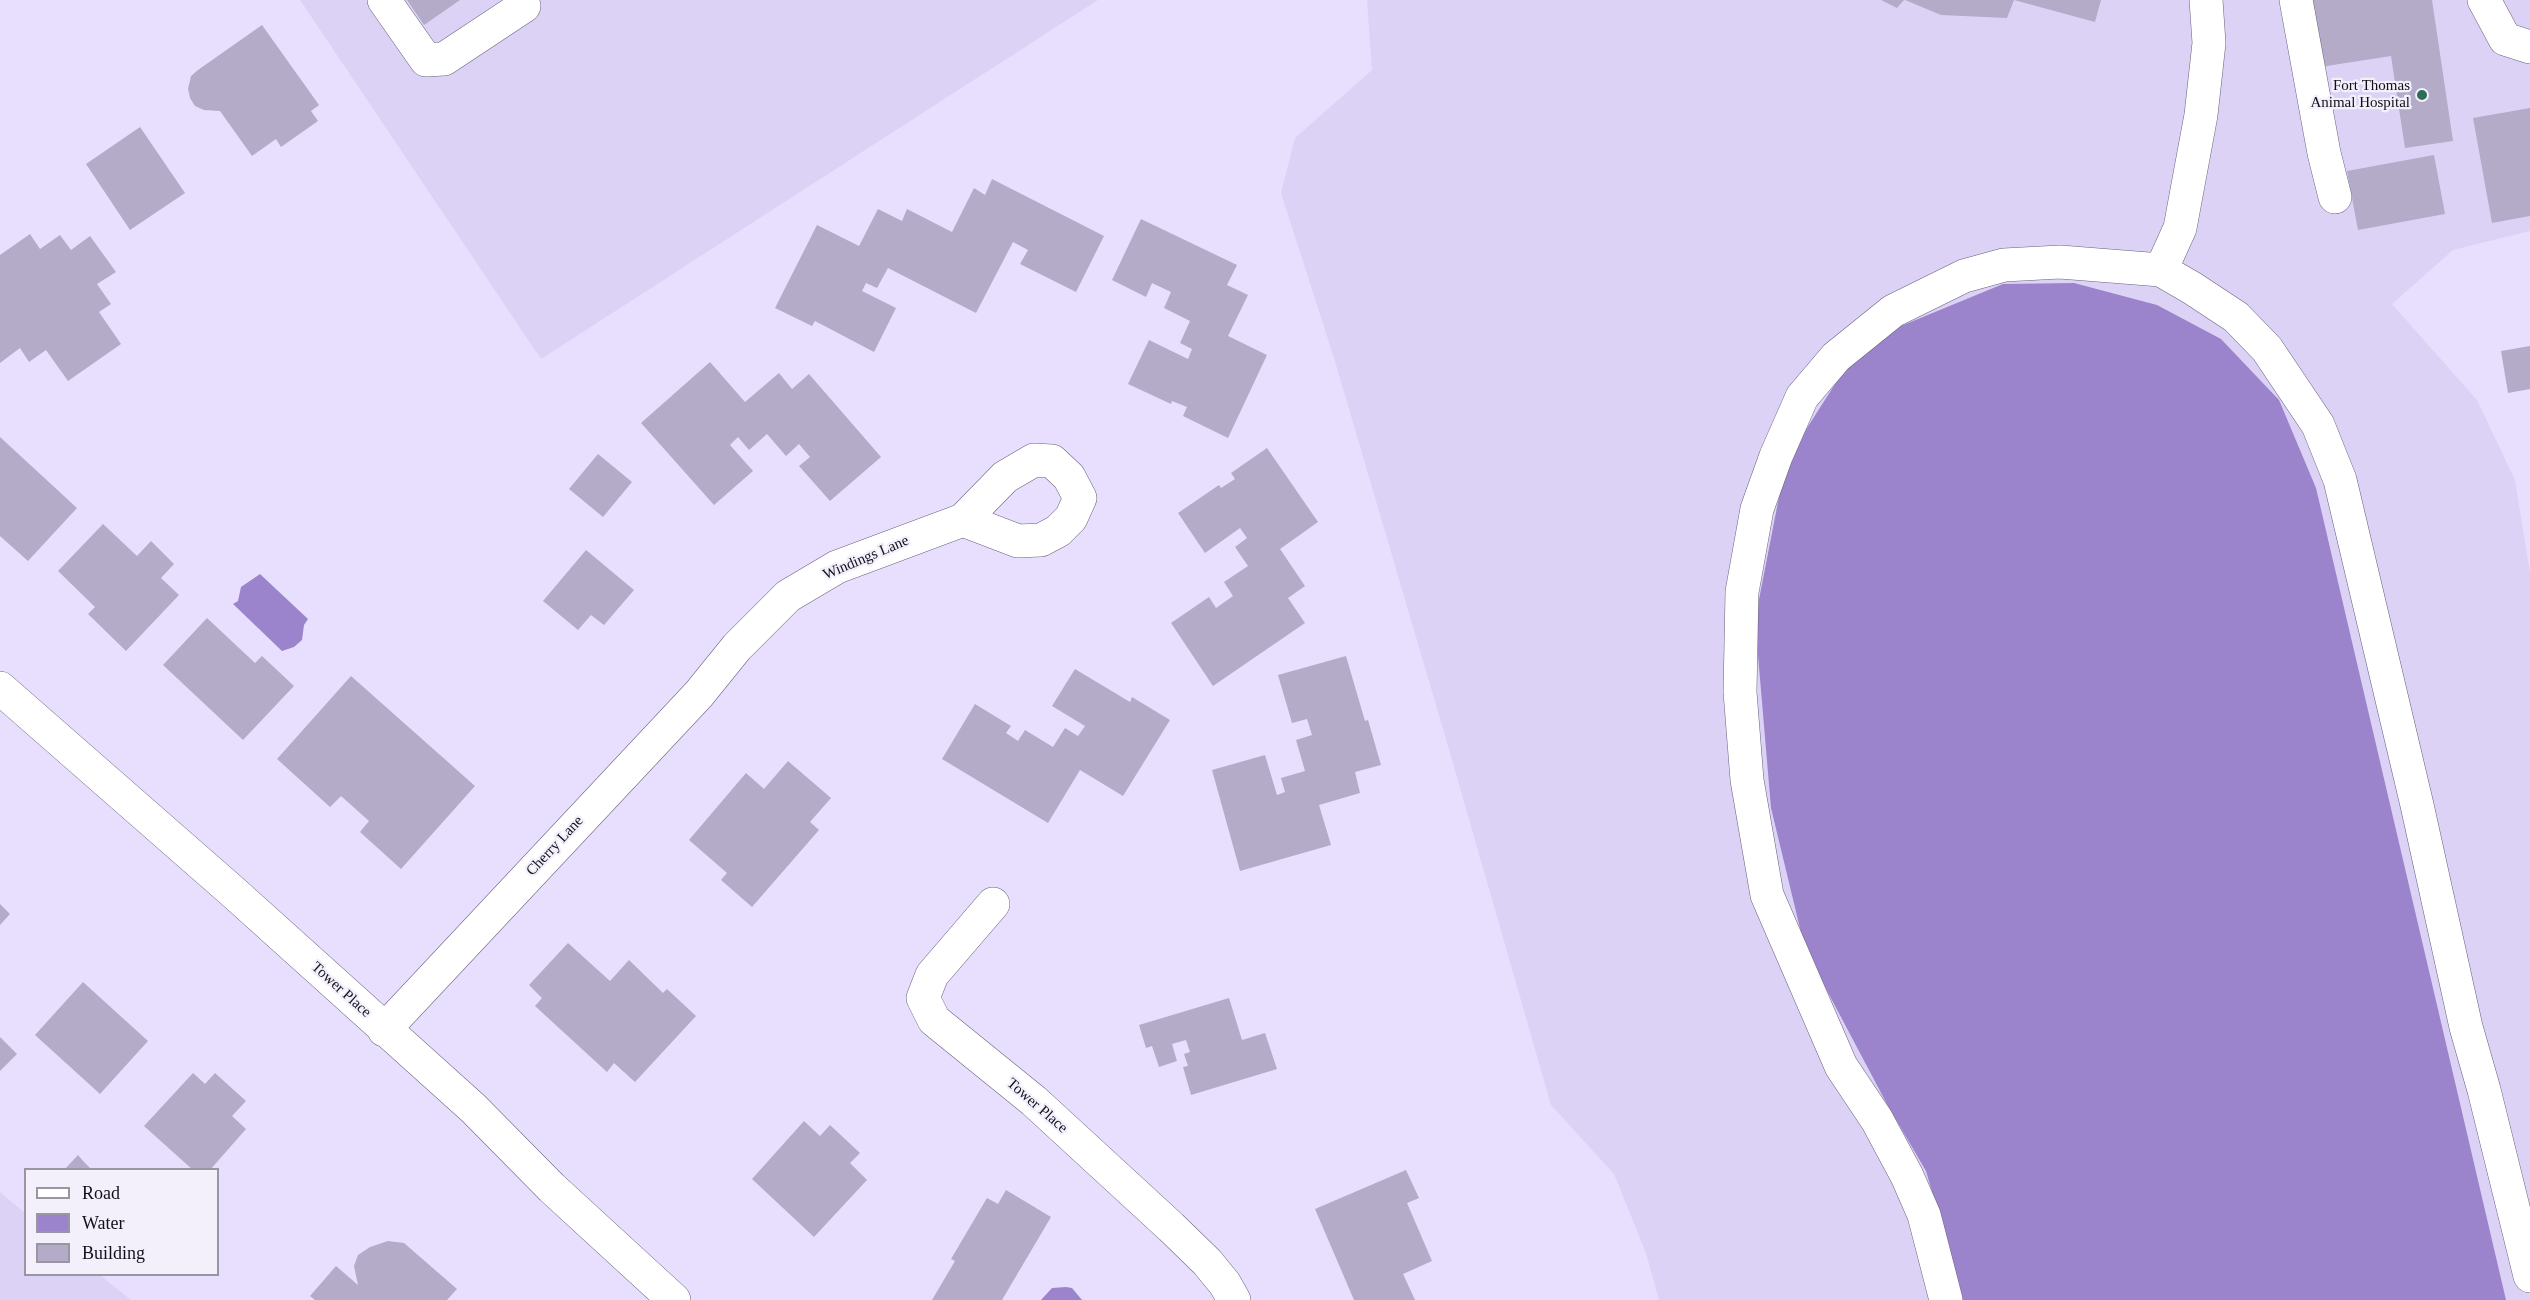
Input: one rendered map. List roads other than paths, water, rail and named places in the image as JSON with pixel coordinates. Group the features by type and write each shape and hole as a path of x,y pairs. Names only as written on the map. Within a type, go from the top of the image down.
{"street":[{"path":"384,0 426,60 444,59 524,6"},
{"path":"2161,270 2180,228 2201,115 2209,43 2206,0"},
{"path":"2296,0 2320,131 2335,197"},
{"path":"2484,0 2505,39 2530,48"},
{"path":"1946,1300 1924,1215 1907,1176 1877,1120 1841,1066 1767,895 1748,780 1740,692 1742,592 1757,509 1776,456 1802,397 1836,357 1893,311 1964,276 2004,265 2060,262 2161,270 2236,316 2268,350 2318,425 2340,480 2417,805 2466,1027 2530,1276"},
{"name":"Windings Lane","path":"725,661 788,596 813,581 837,567 963,520"},
{"name":"Cherry Lane","path":"384,1030 691,701 725,661"},
{"name":"Tower Place","path":"0,688 232,891 473,1108 566,1201 674,1300"},
{"name":"Tower Place","path":"993,904 932,975 923,998 934,1020 1034,1101 1172,1227 1207,1262 1225,1284 1234,1300"}],"water":[{"path":"2074,283 2157,305 2221,339 2279,400 2316,488 2506,1300 1962,1300 1926,1171 1888,1106 1805,949 1771,808 1755,620 1786,461 1844,370 1901,326 2003,284"},
{"path":"260,574 308,619 304,625 302,640 294,647 282,651 233,604 238,601 241,587"},
{"path":"1052,1288 1072,1288 1082,1300 1041,1300"}],"place":[{"name":"Fort Thomas Animal Hospital","path":"2422,95"}]}
